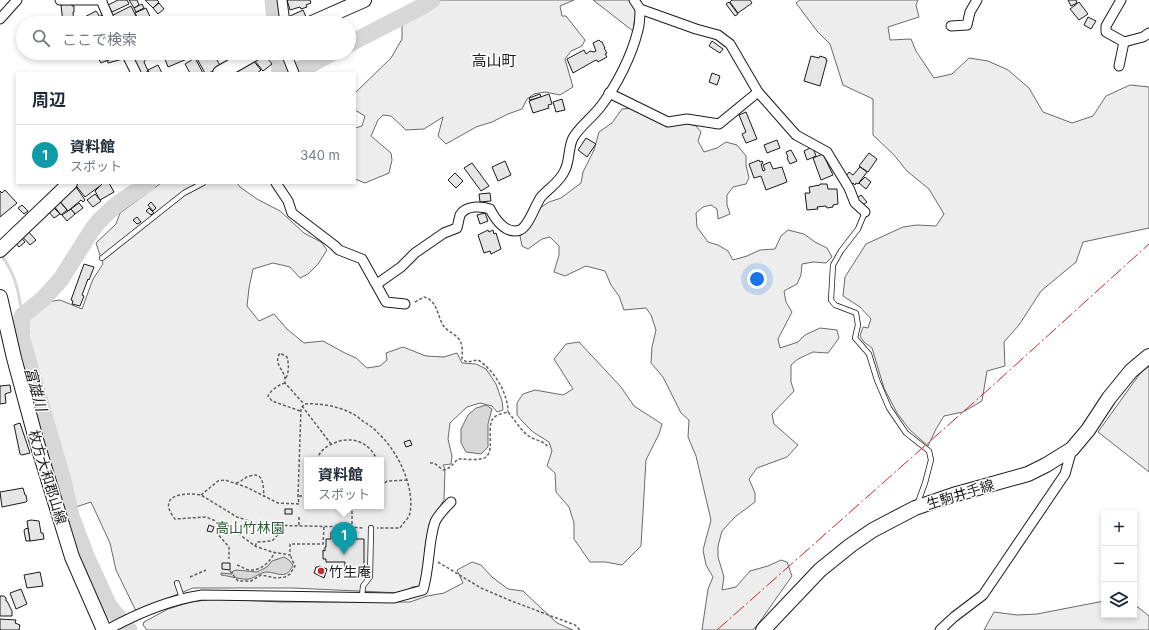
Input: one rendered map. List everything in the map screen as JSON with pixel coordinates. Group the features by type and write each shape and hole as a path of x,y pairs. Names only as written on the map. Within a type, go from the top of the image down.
{"main road":[{"path":"328,16 364,0"},
{"path":"222,72 243,60"},
{"path":"0,250 69,184"},
{"name":"枚方大和郡山線","path":"0,297 29,415 72,557 108,629"},
{"name":"生駒井手線","path":"763,630 820,570 872,530 915,508 953,495 1028,474 1072,449 1088,430 1109,398 1131,371 1149,356"}],"street":[{"path":"0,19 17,0"},
{"path":"60,0 102,0 108,16"},
{"path":"282,0 284,16"},
{"path":"634,0 640,9 696,29 718,35 730,44 758,92 796,135 827,152 849,188 855,203 866,212"},
{"path":"951,26 967,25 970,12 977,0"},
{"path":"1121,0 1106,26 1106,32 1124,42 1143,37 1149,33"},
{"path":"377,284 401,267 415,253 444,233 457,228 461,214 468,208 482,206 490,209 502,226 510,230 520,230 526,225 541,197 562,178 566,168 573,138 602,105 623,70 638,29 640,9"},
{"path":"1119,66 1124,42"},
{"path":"130,60 136,72"},
{"path":"289,60 294,72"},
{"path":"609,93 668,122 687,119 719,124 758,92"},
{"path":"277,184 288,201 292,213 339,250 362,260 386,302 405,304"},
{"path":"940,630 954,617 983,595 1065,474 1072,449"},
{"path":"108,629 182,598 202,594 394,598 423,590 428,573 431,540 436,520 451,502"}],"lane":[{"path":"102,258 184,193 201,184"},
{"path":"866,212 858,228 833,265 831,300 835,305 856,313 858,325 855,338 868,354 889,408 906,433 929,452 931,460 925,483 915,508"},
{"path":"362,597 363,586 370,577 371,528"},
{"path":"177,583 182,598"}],"path":[{"path":"405,304 418,301 424,297 434,304 443,325 451,334 458,338 461,343 462,359 467,362 478,360 484,364 493,375 506,398 508,412 522,430 530,437 545,443 549,448"},
{"path":"285,383 289,364 287,357 280,353 277,358 277,363 286,378"},
{"path":"285,383 331,444"},
{"path":"285,383 281,384 270,392 268,396 272,401 300,411"},
{"path":"290,555 255,546 243,536 219,522 206,518 175,519 170,513 168,503 173,497 189,494 201,495 237,516 262,525 400,528 410,514 411,501 407,480 403,469 391,447 379,433 352,413 336,408 311,404 303,405"},
{"path":"201,495 218,480 225,480 257,492 278,503 299,504 300,411 303,405"},
{"path":"430,463 434,463 443,470 451,467 458,459 481,459 486,457 490,452 491,420 495,416 508,412"},
{"path":"319,457 324,448 342,439 363,443 371,450 375,457"},
{"path":"235,483 241,482 250,475 256,475 264,482 264,497"},
{"path":"384,484 387,481 407,480"},
{"path":"298,496 304,496"},
{"path":"352,509 352,528"},
{"path":"299,515 299,526"},
{"path":"219,522 216,532 229,547 228,559"},
{"path":"255,546 257,542 272,541 286,525"},
{"path":"230,571 238,581 250,581 261,575 276,578 285,577 290,574 295,566 290,555 290,544 323,544 324,527"},
{"path":"237,566 249,570 257,570 270,562 275,552"},
{"path":"436,561 482,588 575,625 580,630"},
{"path":"190,577 206,570"}],"shaded area":[{"path":"437,0 574,0 560,6 562,16 566,16 585,40 582,46 571,51 565,59 573,87 560,95 545,92 534,94 527,99 522,109 476,127 446,144 438,136 443,117 424,129 406,130 391,116 383,115 378,120 371,136 391,153 392,160 389,173 365,183 356,179 356,128 362,126 365,116 356,111 356,92 391,58 402,39 402,22"},
{"path":"593,0 630,0 636,10 633,31"},
{"path":"800,0 918,0 916,5 919,17 888,27 890,40 911,39 916,51 934,78 952,74 969,58 988,61 1008,70 1029,88 1043,112 1072,123 1093,116 1106,96 1130,85 1149,87 1149,228 1083,242 1076,262 1041,291 1019,325 1004,342 1005,366 987,371 982,401 963,412 944,416 928,446 910,430 897,413 884,388 872,348 864,342 860,336 863,327 868,328 871,319 860,307 843,296 845,277 866,244 903,227 917,225 936,226 944,214 929,189 907,171 894,155 873,135 873,99 843,85 830,44 817,31 796,3"},
{"path":"634,108 696,126 701,132 698,141 704,152 717,148 726,142 737,145 746,156 746,165 749,178 746,184 733,187 727,195 727,205 730,214 718,219 717,209 711,205 703,207 696,213 697,227 708,242 718,245 728,251 733,260 760,250 775,249 781,236 788,230 804,234 827,248 832,257 826,263 813,262 802,264 801,275 797,284 784,291 786,302 792,312 778,339 780,348 798,342 805,335 820,328 837,330 839,338 828,353 813,352 798,359 791,365 791,382 794,391 772,414 774,424 798,445 787,457 757,468 749,479 755,493 755,502 735,517 722,531 718,546 718,557 724,577 722,590 736,587 750,571 768,566 781,560 787,562 792,576 756,627 752,630 702,630 708,589 713,577 706,565 703,550 711,520 696,456 688,437 689,420 681,413 663,377 651,363 652,347 656,330 651,315 646,308 624,310 619,296 611,285 605,271 586,266 565,276 554,272 559,255 559,246 550,237 542,239 528,249 522,246 520,236 540,208 549,202 561,198 581,183 583,172 594,150 599,132 612,123 622,109"},
{"path":"160,184 238,184 257,199 280,211 304,233 321,242 327,250 318,264 308,274 300,278 290,267 273,263 253,269 247,306 259,321 274,314 287,329 304,343 323,341 356,358 367,368 380,366 387,360 386,353 403,347 426,356 444,357 457,353 462,363 476,364 486,369 496,384 502,401 503,410 497,412 492,406 480,403 467,407 450,423 448,439 452,456 451,464 443,465 445,469 444,500 429,524 425,548 423,580 420,586 412,587 401,593 293,588 193,588 136,611 116,570 110,543 91,502 76,507 52,420 39,380 30,359 29,345 26,336 29,333 27,317 47,302 60,300 82,309 93,279 103,264 96,243 116,224 120,213"},
{"path":"579,342 621,387 634,406 662,424 659,434 646,460 641,546 622,565 605,562 590,562 574,539 574,523 569,507 556,492 555,473 547,466 552,451 549,442 533,432 517,415 517,403 523,394 535,390 563,395 573,389 554,359 566,344"},
{"path":"1149,366 1149,472 1098,432 1144,368"},
{"path":"486,405 492,409 488,424 488,447 481,454 466,452 461,443 461,429 468,415 476,408"},
{"path":"284,557 293,565 288,573 285,574 264,572 246,579 221,575 221,573 232,574 233,571 236,570 257,572 267,567 272,561"},
{"path":"472,562 481,565 492,577 508,589 523,591 557,623 573,630 147,630 143,625 144,622 168,609 191,602 214,599 281,602 410,602 427,596 444,593 463,583 457,570"},
{"path":"1101,602 1101,618 1137,618 1137,606 1149,616 1149,630 984,630 994,612 1017,615 1037,614"}],"building":[{"path":"118,0 127,0 129,4 112,12 108,5"},
{"path":"129,0 137,0 139,5 134,8"},
{"path":"145,0 157,0 159,2 153,8"},
{"path":"287,0 310,0 311,3 306,5 307,7 301,9 300,7 290,10"},
{"path":"732,0 750,0 752,3 738,13 730,2"},
{"path":"1068,0 1076,0 1077,3 1071,6"},
{"path":"729,2 738,14 735,16 726,4"},
{"path":"1079,2 1088,14 1079,20 1070,9"},
{"path":"72,3 72,6 74,6 73,16 62,16 61,5"},
{"path":"159,3 164,9 158,14 153,8"},
{"path":"142,4 144,8 136,12 134,8"},
{"path":"131,6 136,16 111,16"},
{"path":"146,8 150,16 136,16 135,13"},
{"path":"303,10 306,16 290,16"},
{"path":"96,11 99,15 98,16 86,16"},
{"path":"1088,17 1096,21 1091,29 1084,25"},
{"path":"599,40 605,48 607,53 605,54 607,57 598,62 597,60 594,61 573,73 567,59 584,50 586,54 590,51 596,51 593,43"},
{"path":"712,41 723,49 720,53 709,46"},
{"path":"811,56 819,58 820,56 826,58 827,60 820,86 804,81"},
{"path":"99,60 108,60 101,63"},
{"path":"109,60 119,60 108,63 107,61"},
{"path":"132,60 145,60 144,62 148,71 138,72"},
{"path":"165,60 185,60 168,67"},
{"path":"192,60 196,60 202,72 189,72 185,64"},
{"path":"198,60 217,60 221,67 211,72 204,72"},
{"path":"251,60 253,60 261,70 258,72 237,72"},
{"path":"269,60 272,64 263,71 255,61"},
{"path":"158,65 162,72 149,72 148,70"},
{"path":"712,73 720,76 717,85 709,82"},
{"path":"540,94 541,97 530,100 529,98"},
{"path":"549,94 552,104 548,105 549,108 533,113 529,101"},
{"path":"562,99 565,110 556,112 553,102"},
{"path":"746,112 757,139 746,143 742,134 746,132 739,115"},
{"path":"586,138 596,144 587,157 578,150"},
{"path":"777,140 780,148 767,153 764,145"},
{"path":"813,148 816,156 807,160 804,151"},
{"path":"791,150 797,161 790,164 786,152"},
{"path":"869,153 877,159 868,172 859,166"},
{"path":"823,154 833,175 821,180 813,158"},
{"path":"759,160 763,163 761,164 763,171 765,170 763,165 770,162 773,169 782,167 787,182 766,190 761,176 754,178 749,164"},
{"path":"505,161 511,175 498,181 492,167"},
{"path":"472,163 489,186 481,191 464,168"},
{"path":"860,167 867,172 858,184 852,184 845,177 849,172 853,175"},
{"path":"455,173 463,181 456,188 448,180"},
{"path":"865,177 871,182 866,189 859,183"},
{"path":"75,184 103,184 85,197"},
{"path":"102,184 110,184 114,192 100,200 95,191"},
{"path":"827,184 828,189 837,189 838,204 833,205 833,207 817,207 818,209 807,210 805,193 810,193 809,187"},
{"path":"76,187 85,200 83,202 81,200 68,211 59,200"},
{"path":"5,190 17,203 0,217 0,191 2,193"},
{"path":"490,193 491,201 480,202 479,194"},
{"path":"95,194 101,201 93,207 87,200"},
{"path":"861,195 867,202 863,205 857,198"},
{"path":"59,201 67,210 61,215 53,205"},
{"path":"151,202 156,208 153,211 148,205"},
{"path":"79,203 83,208 75,214 71,209"},
{"path":"22,205 28,211 24,214 18,208"},
{"path":"53,207 60,214 54,218 48,211"},
{"path":"149,208 154,213 151,215 146,211"},
{"path":"71,209 75,214 67,221 62,215"},
{"path":"485,213 488,221 480,224 477,215"},
{"path":"137,217 141,222 137,224 133,220"},
{"path":"26,229 36,240 30,245 20,234"},
{"path":"488,230 489,232 493,230 494,234 496,233 501,249 491,254 490,251 484,253 478,235"},
{"path":"19,235 25,242 19,247 13,240"},
{"path":"84,264 94,267 82,295 84,296 80,306 72,304 73,301 71,300"},
{"path":"10,385 11,392 5,394 6,403 0,404 0,386"},
{"path":"20,423 30,453 22,455 20,454 14,425"},
{"path":"410,440 412,445 406,447 404,442"},
{"path":"23,488 26,495 26,502 2,507 0,492"},
{"path":"285,509 292,509 292,514 285,514"},
{"path":"27,521 39,521 41,533 43,533 44,539 30,541"},
{"path":"209,525 214,527 212,532 207,531"},
{"path":"28,528 30,541 26,541 24,531"},
{"path":"331,532 351,532 351,535 356,535 356,539 364,539 364,572 345,572 345,562 326,562 326,559 323,559 323,550 325,551 326,539 331,539"},
{"path":"222,563 230,563 230,570 222,569"},
{"name":"竹生庵","path":"319,566 327,569 324,578 314,573 316,567"},
{"path":"40,572 43,586 27,588 24,575"},
{"path":"21,589 27,604 16,609 10,593"},
{"path":"0,596 4,596 6,598 6,601 12,611 12,616 0,616"},
{"path":"0,619 16,620 15,623 20,625 19,630 0,630"}],"waterway":[{"name":"富雄川","path":"273,0 274,16"},
{"path":"356,40 432,0"},
{"name":"富雄川","path":"279,60 280,72"},
{"path":"292,72 319,60"},
{"name":"富雄川","path":"129,630 109,606 87,558 71,516 64,484 21,336 22,316 44,298 61,279 99,221 116,205 147,184"},
{"path":"0,253 16,283 22,316"}],"power":[{"path":"717,630 990,388 1149,244"}],"place":[{"name":"資料館","path":"344,555"},
{"name":"竹生庵","path":"321,571"}],"district":[{"name":"高山町","path":"494,60"}],"park label":[{"name":"高山竹林園","path":"250,527"}]}
